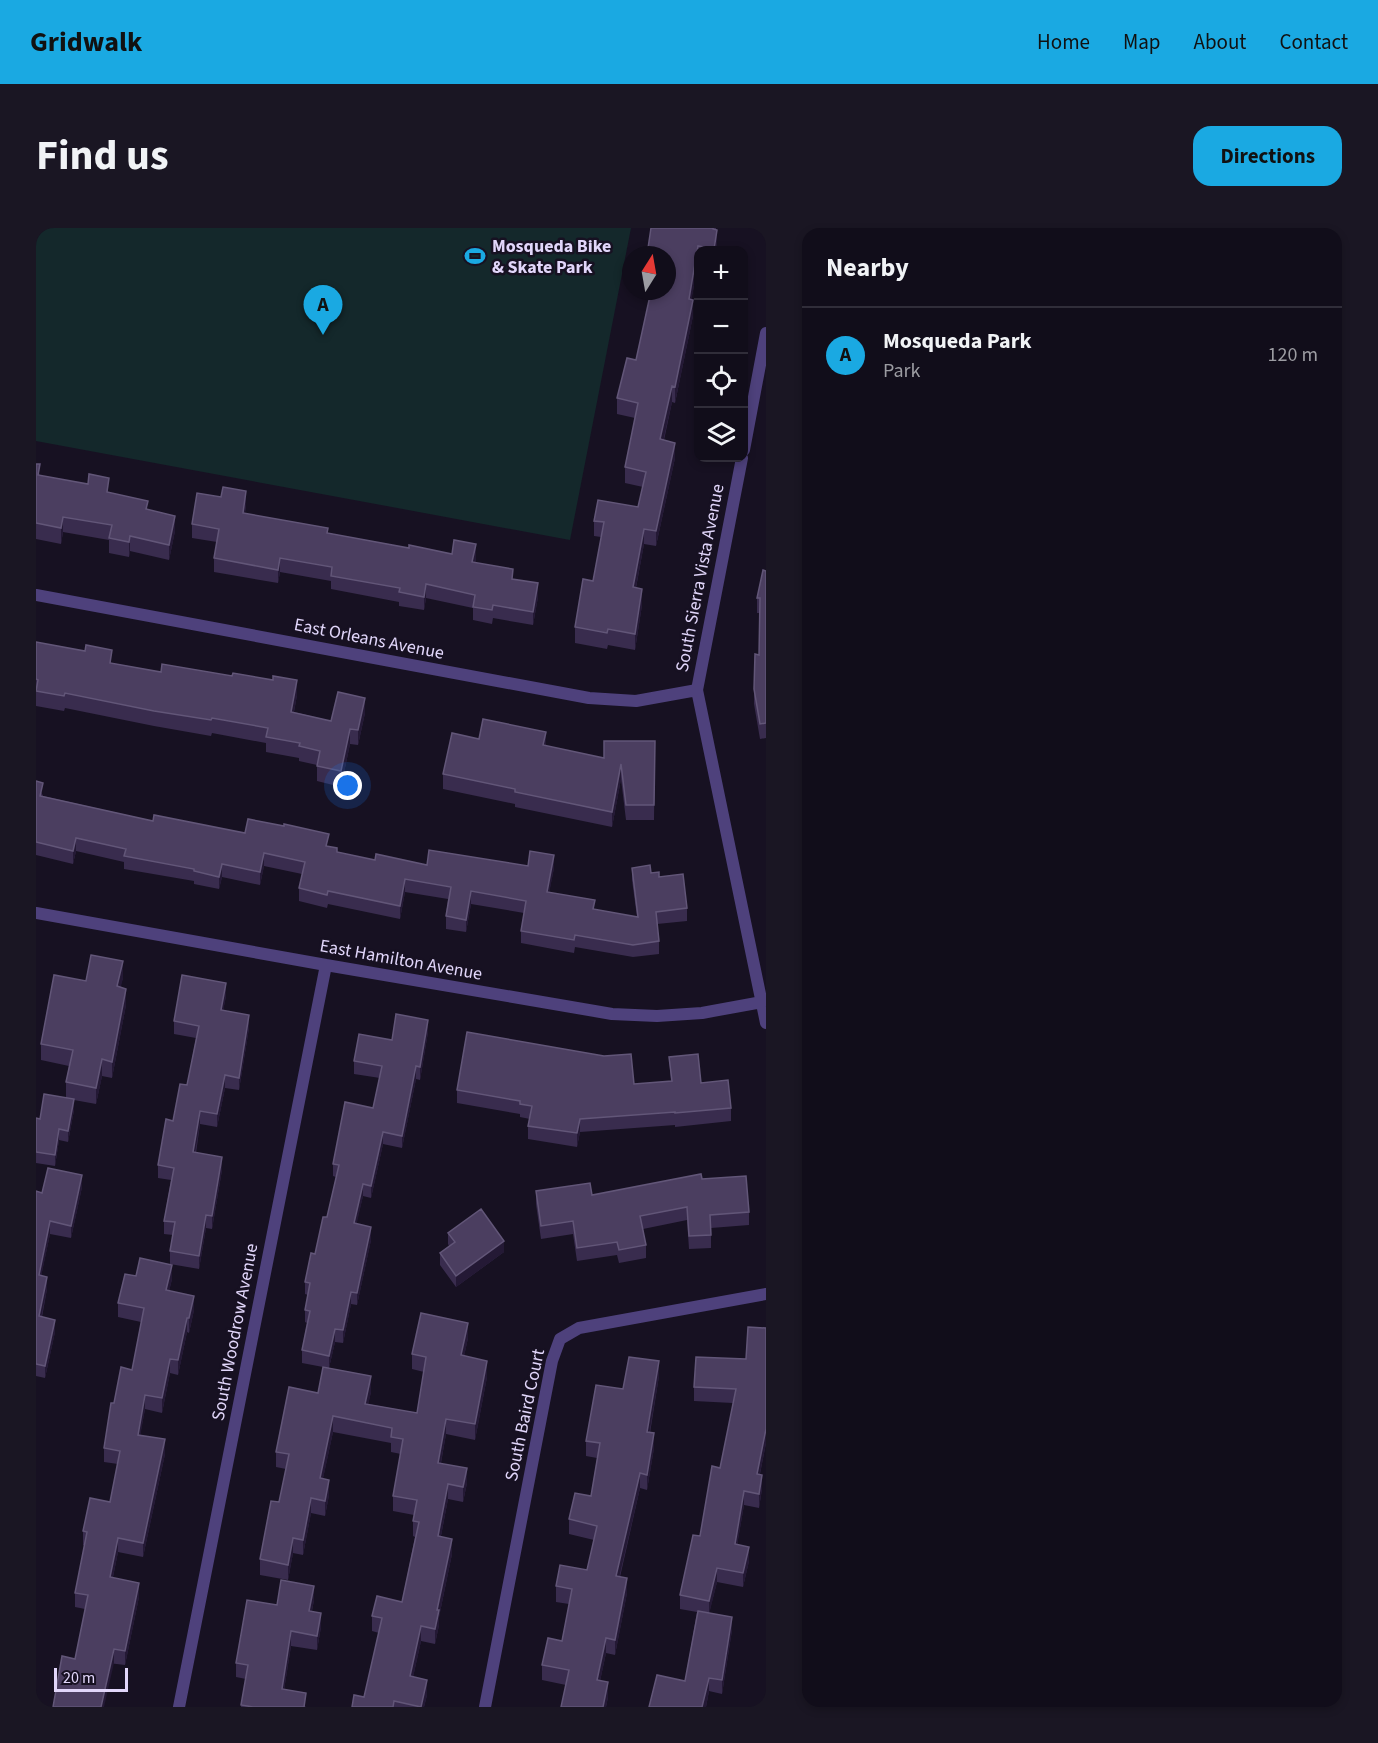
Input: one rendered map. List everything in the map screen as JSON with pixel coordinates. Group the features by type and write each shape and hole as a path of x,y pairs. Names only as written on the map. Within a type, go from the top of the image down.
{"street":[{"path":"748,429 766,333"},
{"name":"South Sierra Vista Avenue","path":"741,462 697,690 766,1023"},
{"name":"East Orleans Avenue","path":"36,594 589,698 636,701 697,690"},
{"name":"East Hamilton Avenue","path":"36,913 612,1014 657,1016 702,1013 762,1002"},
{"name":"South Woodrow Avenue","path":"179,1707 326,965"},
{"name":"South Baird Court","path":"485,1707 552,1361 560,1339 579,1328 766,1294"}],"green space":[{"path":"36,228 631,228 627,246 622,246 622,274 570,540 36,441"}],"building":[{"path":"651,228 713,228 717,230 714,246 694,246 694,270 689,299 693,300 675,387 672,386 660,439 675,443 656,531 644,529 633,587 642,589 635,634 608,629 607,633 575,627 583,579 593,581 604,522 594,521 598,500 638,507 646,472 625,467 638,403 617,398 627,358 636,360 649,300 676,300 676,246 648,246"},
{"path":"36,464 40,464 38,475 88,484 89,474 109,478 107,492 148,501 146,509 175,516 169,545 130,536 129,542 109,538 112,525 63,517 61,528 36,523"},
{"path":"223,487 246,491 243,513 328,528 327,533 452,554 454,540 476,544 472,562 513,569 512,579 538,583 533,612 493,605 492,610 473,607 475,595 426,584 424,597 399,592 400,588 331,576 332,567 280,558 278,570 214,558 219,529 192,524 197,493 221,497"},
{"path":"763,570 766,571 766,723 760,724 754,689 755,654 759,655 760,598 757,598"},
{"path":"36,642 85,651 86,645 112,650 110,663 161,672 162,664 232,676 233,673 273,680 273,676 297,680 291,712 331,721 338,692 365,698 358,730 350,729 341,771 317,766 320,751 299,746 300,743 266,737 268,728 154,711 65,693 64,696 36,691 38,680 36,679"},
{"path":"483,719 546,732 543,745 604,758 604,741 655,741 654,805 626,805 621,764 612,812 443,774 452,733 479,739"},
{"path":"36,781 43,783 40,796 153,821 154,815 245,833 248,819 329,834 326,846 337,848 337,852 375,860 376,854 427,865 429,850 528,866 530,851 554,855 547,892 595,900 593,909 638,917 632,868 650,865 651,873 659,872 659,877 683,874 687,908 656,912 659,941 633,945 575,935 574,940 521,931 526,901 471,891 466,920 446,916 451,887 405,879 400,906 328,891 327,895 299,888 305,862 264,853 260,872 222,864 219,877 194,871 194,869 124,856 126,849 76,838 73,851 36,842"},
{"path":"91,955 123,961 117,986 126,989 112,1062 102,1059 96,1088 66,1082 73,1050 41,1044 54,975 86,981"},
{"path":"182,975 226,983 221,1010 249,1015 239,1078 225,1075 217,1114 200,1111 193,1152 222,1157 212,1216 206,1215 199,1256 170,1251 175,1222 164,1221 174,1168 158,1165 166,1119 173,1121 180,1084 187,1085 199,1026 174,1021"},
{"path":"396,1014 428,1020 420,1067 416,1066 402,1136 383,1132 371,1186 363,1184 354,1223 371,1227 357,1293 351,1292 343,1330 335,1329 329,1356 302,1350 310,1311 305,1310 310,1283 305,1282 311,1253 315,1254 323,1217 327,1217 339,1165 333,1164 345,1102 373,1108 382,1066 354,1061 359,1034 392,1040"},
{"path":"467,1032 604,1056 631,1054 634,1084 672,1081 669,1057 698,1054 701,1083 728,1080 731,1108 580,1119 577,1133 528,1126 532,1106 520,1104 520,1101 457,1090"},
{"path":"44,1094 74,1099 68,1131 59,1129 55,1155 36,1152 36,1118 40,1119"},
{"path":"48,1168 82,1175 71,1226 50,1221 39,1275 47,1277 39,1316 55,1320 45,1366 36,1364 36,1191 42,1193"},
{"path":"701,1174 702,1179 746,1176 749,1212 710,1215 711,1235 689,1236 687,1207 640,1216 646,1245 619,1250 617,1242 577,1248 573,1221 541,1226 536,1191 590,1183 592,1195"},
{"path":"481,1209 504,1241 456,1276 440,1253 455,1242 448,1233"},
{"path":"140,1258 172,1265 166,1290 194,1296 178,1360 170,1359 162,1398 145,1395 138,1435 165,1439 143,1543 118,1538 110,1577 139,1583 125,1651 114,1649 101,1707 53,1707 62,1656 75,1659 88,1595 75,1593 87,1532 83,1531 90,1498 110,1502 120,1451 104,1448 111,1403 114,1403 121,1367 132,1370 144,1308 118,1303 125,1274 136,1276"},
{"path":"421,1313 468,1323 461,1355 487,1361 475,1424 446,1419 438,1463 467,1468 463,1487 448,1484 438,1536 452,1539 437,1610 439,1610 435,1629 421,1626 410,1676 427,1680 421,1707 394,1701 393,1707 352,1707 354,1695 364,1697 382,1618 372,1616 377,1596 402,1602 419,1522 413,1521 417,1500 393,1496 403,1439 391,1437 392,1428 333,1416 320,1478 329,1480 325,1501 311,1498 303,1540 293,1538 288,1565 260,1559 271,1501 279,1502 289,1454 276,1452 289,1387 318,1393 323,1367 371,1376 365,1404 417,1413 426,1357 412,1354"},
{"path":"748,1327 766,1328 766,1429 757,1474 762,1475 759,1494 744,1491 735,1544 749,1547 743,1573 717,1568 709,1601 680,1595 693,1535 700,1536 712,1466 720,1468 736,1389 694,1387 696,1357 746,1359"},
{"path":"629,1357 659,1361 647,1432 654,1433 647,1475 640,1473 616,1576 627,1578 615,1640 606,1638 597,1680 608,1682 603,1707 561,1707 569,1670 542,1665 548,1638 562,1641 572,1589 556,1586 560,1565 587,1570 597,1526 569,1519 575,1493 591,1496 600,1443 586,1441 596,1385 623,1389"},
{"path":"281,1580 314,1586 309,1611 321,1613 317,1636 291,1631 282,1689 306,1693 304,1707 241,1705 248,1665 236,1663 247,1600 277,1605"},
{"path":"698,1611 732,1617 722,1680 709,1678 702,1707 649,1707 657,1675 685,1681"}],"place":[{"name":"Mosqueda Bike & Skate Park","path":"475,256"},
{"name":"Mosqueda Park","path":"323,335"}]}
